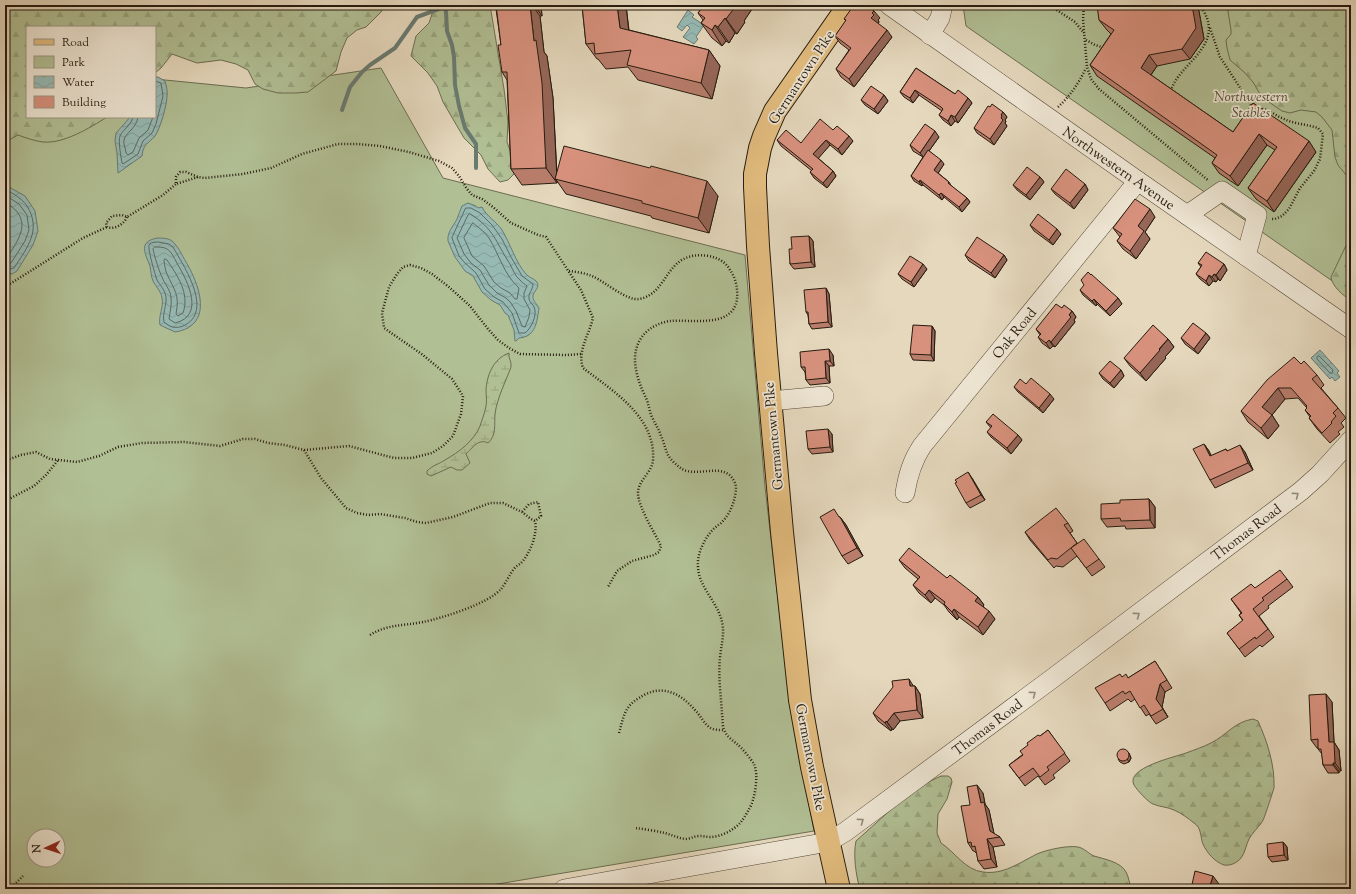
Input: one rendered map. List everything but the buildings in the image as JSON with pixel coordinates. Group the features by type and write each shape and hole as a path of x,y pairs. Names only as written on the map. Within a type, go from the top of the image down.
{"main road":[{"name":"Germantown Pike","path":"839,889 812,767 800,700 770,401 756,209 755,174 757,160 764,136 775,111 849,5"}],"street":[{"name":"Northwestern Avenue","path":"889,5 1046,117 1351,329"},
{"path":"930,35 940,18 943,5"},
{"name":"Oak Road","path":"905,493 910,469 922,446 1138,181"},
{"path":"1187,215 1222,191 1257,215 1246,256"},
{"path":"770,401 824,396"},
{"name":"Thomas Road","path":"564,889 828,842 845,832 896,796 1301,491 1320,474 1351,440"}],"path":[{"path":"1049,5 1075,22 1085,35"},
{"path":"1084,5 1083,19 1086,67 1091,79 1099,89 1222,191"},
{"path":"1199,5 1206,15 1220,57 1250,103 1252,114"},
{"path":"1174,95 1170,90 1206,42 1209,26"},
{"path":"1085,40 1108,49"},
{"path":"1046,117 1064,102 1078,84 1086,67"},
{"path":"1252,109 1262,108 1281,118 1318,128 1323,134 1320,158 1314,171 1300,188 1289,209 1282,216 1275,219 1266,219 1257,215"},
{"path":"176,184 176,177 180,172 186,172 205,178 243,174 270,168 302,154 338,144 380,146 409,152 439,161 452,168 472,195 482,199 511,223 546,237 581,290 593,318 581,354 583,368 631,407 639,416 647,430 653,448 651,470 642,482 638,492 639,501 661,546 659,552 654,555 632,561 617,571 608,587"},
{"path":"5,287 83,238 107,227 111,228 117,226 126,220 127,217 164,195 176,184 198,177"},
{"path":"107,227 106,222 112,216 122,215 127,217"},
{"path":"569,271 592,276 617,291 635,299 641,299 649,296 679,261 691,256 702,255 714,257 723,262 730,269 738,292 736,307 729,313 716,319 701,322 670,321 653,326 644,333 638,345 635,359 641,389 647,400 651,415 662,437 667,453 672,461 680,468 689,472 717,470 724,472 734,479 736,489 733,507 723,521 710,532 698,558 698,570 703,585 719,611 724,633 720,659 724,730 729,738 738,745 754,765 755,791 752,804 741,823 719,837 708,838 698,836 690,839 681,839 664,833 635,828"},
{"path":"5,463 21,454 36,452 50,459 76,462 99,456 118,447 142,443 184,442 220,446 243,439 255,439 304,450 349,446 394,458 412,458 432,453 443,446 453,436 461,414 463,396 452,379 423,355 384,328 382,313 389,287 403,267 410,265 432,274 450,287 470,306 498,340 520,354 581,354"},
{"path":"304,450 321,478 346,508 358,513 368,515 380,514 426,523 453,517 490,502 504,503 536,521"},
{"path":"5,500 34,486 46,475 59,459"},
{"path":"522,512 529,504 538,502 541,516 536,521"},
{"path":"370,635 379,629 392,625 421,622 439,618 491,597 501,589 514,568 522,562 535,538 537,527 536,521"},
{"path":"619,733 624,715 634,700 653,691 662,690 675,693 686,700 709,728 724,730"},
{"path":"5,887 15,884 23,876"}],"green space":[{"path":"5,5 385,5 381,12 366,27 357,30 347,38 341,52 336,71 308,92 296,93 278,93 263,89 255,84 248,70 236,64 221,60 197,63 172,54 156,72 156,26 26,26 26,118 105,118 68,138 51,142 43,142 18,135 9,140 5,150"},
{"path":"435,5 490,5 504,89 508,122 507,142 514,161 514,174 508,180 500,182 488,169 481,155 464,138 443,102 437,86 428,73 411,56 416,36 429,23"},
{"name":"Northwestern Stables","path":"963,5 1351,5 1351,294 966,26"},
{"path":"1227,5 1344,5 1351,12 1351,181 1338,165 1335,157 1332,130 1322,117 1316,112 1301,110 1290,113 1282,111 1266,100 1244,72 1230,60 1226,40 1231,34"},
{"path":"381,68 443,178 745,255 765,487 791,711 814,831 468,889 5,889 5,131 29,118 156,118 156,79 246,88"},
{"path":"1351,235 1351,300 1338,290 1333,284 1331,277"},
{"path":"509,353 511,367 498,402 495,414 494,433 491,440 488,443 482,442 476,444 466,454 470,463 462,470 457,470 451,467 431,476 427,474 429,469 466,446 474,437 480,426 486,408 486,390 489,373 499,359"},
{"path":"1253,719 1258,721 1267,745 1272,762 1274,788 1263,820 1250,837 1242,856 1231,865 1224,865 1214,859 1207,851 1203,844 1200,830 1197,825 1177,811 1151,803 1135,787 1133,779 1137,773 1152,764 1186,753 1217,740 1241,723"},
{"path":"941,776 948,776 951,778 952,782 947,799 938,814 937,833 941,843 971,868 983,872 997,872 1011,868 1037,854 1046,851 1063,847 1078,847 1094,856 1112,861 1124,869 1132,889 945,889 938,887 921,889 860,889 855,865 856,841 905,797 924,784"}],"water":[{"path":"688,10 694,15 692,17 704,25 696,37 698,39 694,44 683,37 690,28 687,25 682,31 677,27"},
{"path":"156,77 165,81 167,88 167,100 165,111 155,136 146,144 142,156 118,173 115,141 116,133 129,118 156,118"},
{"path":"5,186 25,196 35,211 38,231 33,245 17,271 12,274 5,272"},
{"path":"468,203 478,208 482,207 500,227 522,269 527,275 538,283 533,295 539,308 535,328 529,335 519,338 516,341 514,330 508,315 500,305 491,300 482,292 473,276 465,271 455,257 448,241 449,232 457,219 462,206"},
{"path":"157,238 169,239 176,245 190,268 197,285 200,311 197,319 190,326 180,331 175,332 160,325 162,298 160,291 152,279 150,266 144,249 147,242"},
{"path":"1320,350 1339,371 1337,373 1340,377 1335,381 1332,377 1330,379 1311,358"}],"waterway":[{"path":"444,5 447,31 454,57 455,85 459,106 465,128 476,144 476,168"},
{"path":"342,110 350,87 362,72 395,48 417,17 444,7"}]}
